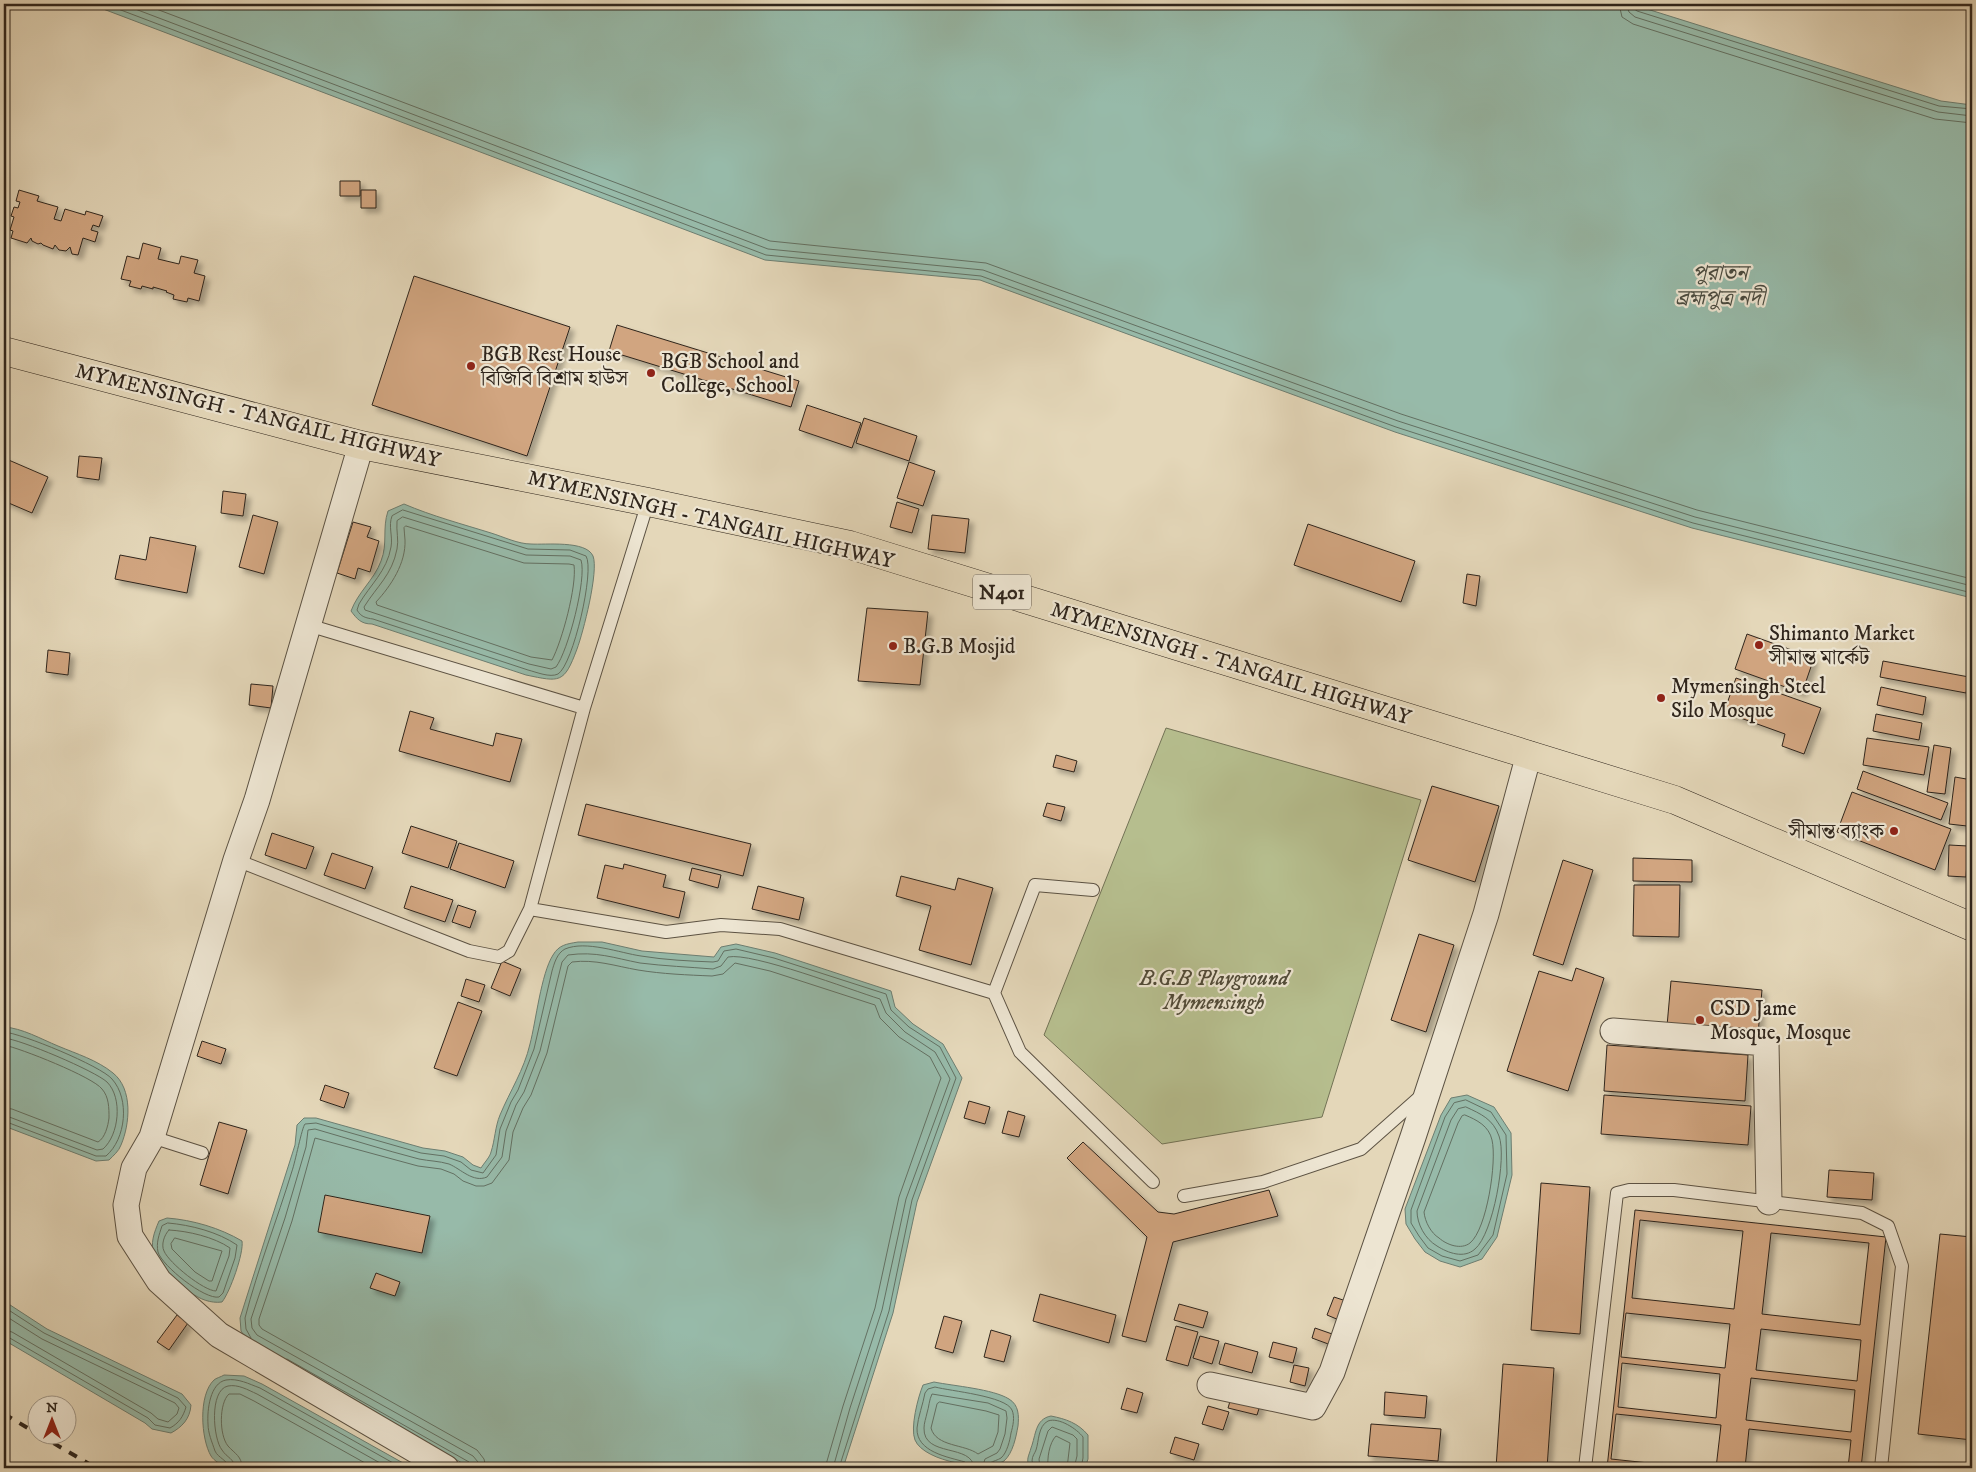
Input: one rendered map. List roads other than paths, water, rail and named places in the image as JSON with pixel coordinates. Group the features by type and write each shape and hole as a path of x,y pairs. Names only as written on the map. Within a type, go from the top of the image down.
{"highway":[{"name":"MYMENSINGH - TANGAIL HIGHWAY","path":"4,351 361,445 648,502 850,545 1675,800 1972,927"}],"street":[{"path":"361,445 257,800 236,860 152,1137 134,1168 126,1204 130,1236 159,1281 219,1335 446,1468"},
{"path":"1210,1385 1313,1407 1332,1372 1486,914 1529,754"},
{"path":"1613,1030 1766,1042 1769,1202"}],"lane":[{"path":"236,860 469,951 499,957 509,951 530,909 584,708 648,502"},
{"path":"308,625 584,708"},
{"path":"1093,890 1035,886 994,993 1020,1052 1153,1182"},
{"path":"530,909 666,932 721,925 780,929 994,993"},
{"path":"1184,1196 1263,1182 1361,1149 1429,1088"},
{"path":"152,1137 202,1153"},
{"path":"1585,1468 1617,1193 1629,1190 1674,1190 1862,1213 1888,1226 1902,1266 1881,1468"}],"water":[{"name":"পুরাতন ব্রহ্মপুত্র নদী","path":"90,4 1631,4 1941,101 1972,105 1972,598 1692,528 1395,432 980,280 765,260"},
{"path":"404,504 516,542 574,545 589,551 593,556 594,564 590,602 577,649 564,674 554,679 526,675 365,623 355,616 351,611 354,604 381,561 388,511"},
{"path":"578,942 602,942 642,951 714,957 721,947 736,944 775,953 891,991 895,1007 913,1024 943,1044 962,1078 917,1202 893,1313 843,1468 471,1468 249,1343 241,1331 240,1318 295,1145 297,1125 304,1118 316,1118 423,1148 445,1151 463,1157 473,1165 481,1168 490,1154 500,1115 521,1072 527,1054 542,985 549,963 560,947"},
{"path":"4,1027 25,1032 87,1058 107,1068 119,1080 127,1097 128,1117 120,1147 109,1160 96,1161 4,1126"},
{"path":"1467,1095 1494,1107 1511,1133 1512,1175 1497,1237 1482,1259 1460,1267 1440,1261 1425,1252 1406,1224 1405,1209 1441,1115 1451,1098"},
{"path":"167,1218 206,1225 242,1241 236,1272 222,1302 206,1300 191,1293 156,1260 152,1247 154,1234 159,1221"},
{"path":"4,1301 47,1329 182,1394 191,1405 187,1418 179,1428 171,1433 152,1429 145,1423 4,1340"},
{"path":"224,1375 244,1376 262,1384 412,1468 227,1468 211,1456 203,1428 205,1396 215,1379"},
{"path":"934,1382 993,1393 1009,1399 1015,1404 1018,1411 1018,1426 1012,1449 1004,1461 984,1465 956,1463 930,1454 921,1448 914,1435 915,1412 923,1385"},
{"path":"1051,1416 1071,1422 1088,1435 1088,1459 1085,1468 1029,1467 1028,1457 1037,1428 1042,1420"}],"railway":[{"path":"4,1414 28,1428"},
{"path":"55,1444 96,1468"}],"place":[{"name":"BGB Rest House বিজিবি বিশ্রাম হাউস","path":"471,366"},
{"name":"BGB School and College, School","path":"651,373"},
{"name":"Shimanto Market সীমান্ত মার্কেট","path":"1759,645"},
{"name":"B.G.B Mosjid","path":"893,646"},
{"name":"Mymensingh Steel Silo Mosque","path":"1661,698"},
{"name":"সীমান্ত ব্যাংক","path":"1894,831"},
{"name":"CSD Jame Mosque, Mosque","path":"1700,1020"}],"park label":[{"name":"B.G.B Playground Mymensingh","path":"1214,990"}]}
